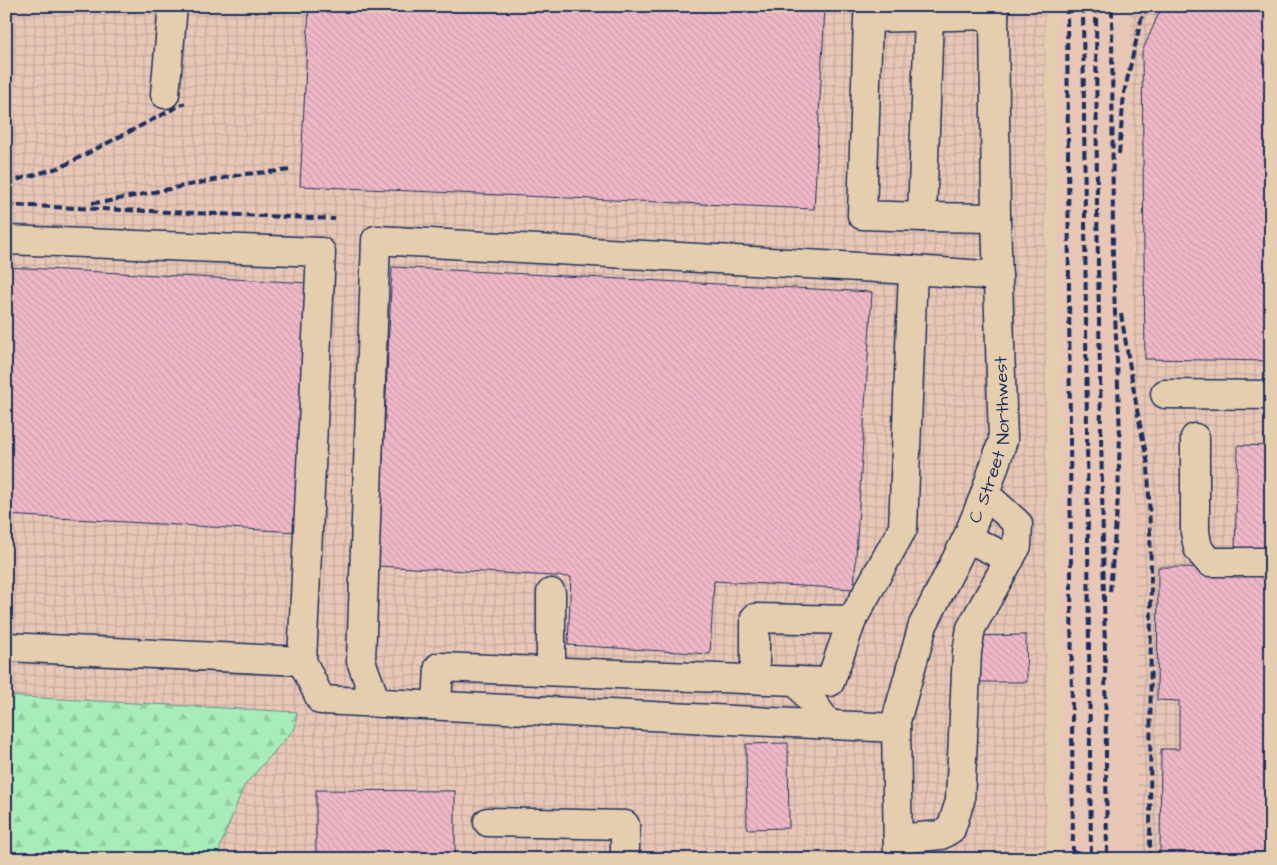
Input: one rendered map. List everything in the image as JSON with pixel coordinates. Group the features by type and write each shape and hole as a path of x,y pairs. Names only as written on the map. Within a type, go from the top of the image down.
{"street":[{"path":"165,94 173,6"},
{"path":"994,11 868,18 862,215 996,218"},
{"name":"C Street Northwest","path":"898,849 896,721 923,626 967,538 985,494 1003,440 996,218 994,11"},
{"path":"922,217 929,16"},
{"path":"6,240 321,252 302,661 321,700 896,728"},
{"path":"376,702 361,661 376,240 998,276"},
{"path":"437,705 439,667 830,682 852,620 904,528 913,270"},
{"path":"1165,394 1271,395"},
{"path":"1195,438 1195,532 1198,548 1209,562 1271,562"},
{"path":"898,849 941,835 951,829 960,801 967,652 971,628 1017,546 1018,524 985,494"},
{"path":"967,538 1010,559"},
{"path":"551,593 551,671"},
{"path":"755,679 755,618 852,620"},
{"path":"6,646 302,661"},
{"path":"797,681 828,724"},
{"path":"488,822 626,825 625,859"}],"shaded area":[{"path":"6,6 1045,6 1047,859 6,859"},
{"path":"1056,6 1130,6 1138,859 1062,859"},
{"path":"1130,6 1271,6 1271,859 1138,859"}],"green space":[{"path":"6,696 297,712 295,728 244,786 220,847 221,859 6,859"}],"building":[{"path":"309,6 825,6 814,209 300,186"},
{"path":"1162,6 1271,6 1271,361 1145,359 1142,52"},
{"path":"6,267 310,283 297,532 6,515"},
{"path":"392,267 872,292 854,589 714,581 710,654 568,645 571,577 378,566"},
{"path":"1238,445 1271,446 1271,552 1235,551"},
{"path":"1158,567 1271,568 1271,859 1160,859 1161,749 1179,749 1179,701 1157,700"},
{"path":"1026,635 1027,682 974,682 974,636"},
{"path":"788,743 789,828 747,829 746,744"},
{"path":"316,790 455,791 455,859 316,859"}],"railway":[{"path":"1067,6 1073,859"},
{"path":"1083,6 1091,859"},
{"path":"1096,6 1097,207 1107,859"},
{"path":"1110,592 1118,497 1120,435 1113,264 1112,6"},
{"path":"1119,154 1124,93 1142,16 1148,6"},
{"path":"6,183 61,167 185,103"},
{"path":"92,203 244,174 292,170"},
{"path":"6,205 335,219"},
{"path":"1121,314 1148,464 1151,566 1150,859"}]}
